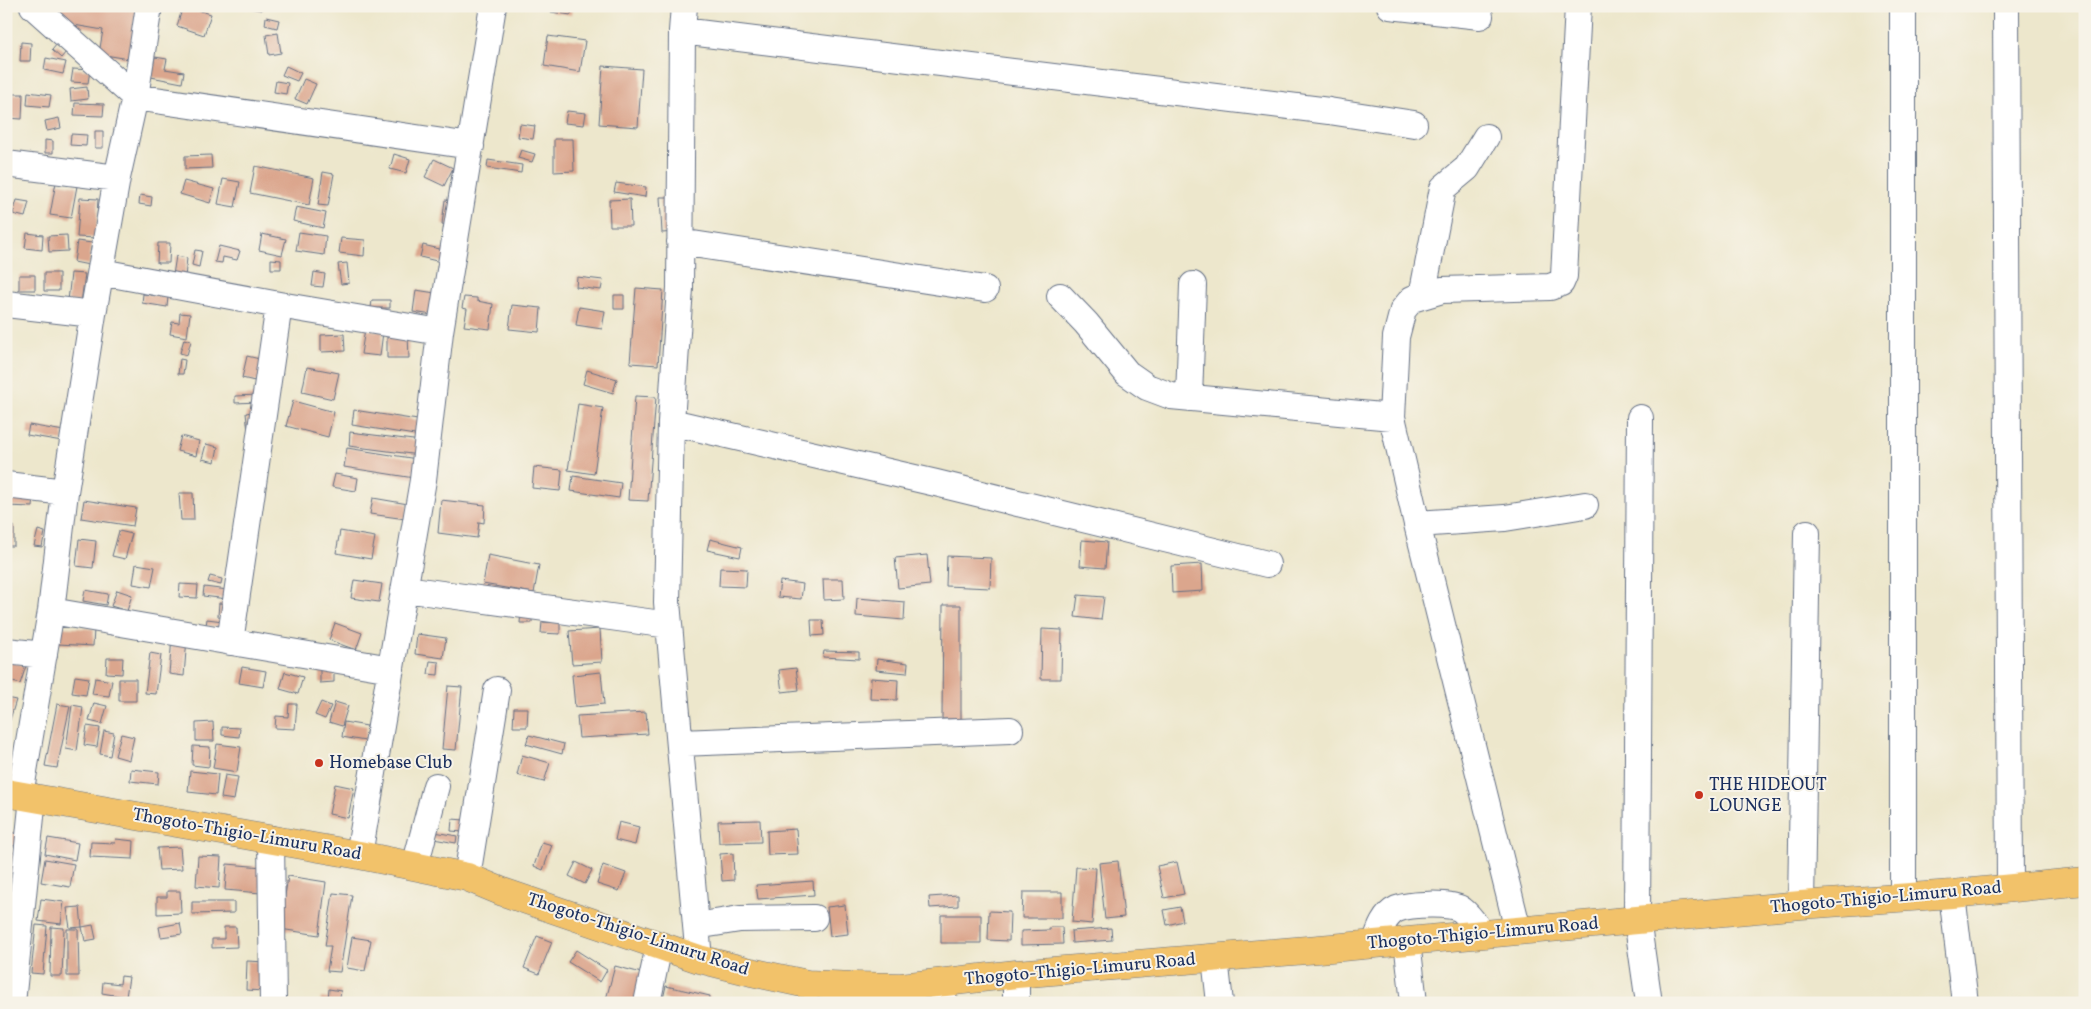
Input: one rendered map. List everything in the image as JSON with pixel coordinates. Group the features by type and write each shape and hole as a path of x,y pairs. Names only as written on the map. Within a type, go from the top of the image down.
{"highway":[{"name":"Thogoto-Thigio-Limuru Road","path":"20,795 360,855 467,878 699,959 807,984 901,987 944,993 1016,974 2085,881"}],"street":[{"path":"33,6 135,97 471,146"},
{"path":"12,1003 20,795 51,611 65,492 93,314 117,178 135,97 149,6"},
{"path":"360,855 423,480 440,332 493,6"},
{"path":"1390,6 1480,16"},
{"path":"1518,930 1392,417 1396,337 1403,310 1412,299 1442,290 1550,287 1561,283 1564,276 1568,221 1578,6"},
{"path":"1903,6 1903,896"},
{"path":"2006,6 2010,888"},
{"path":"699,959 667,602 671,422 680,288 683,18 1414,124"},
{"path":"1422,296 1443,188 1452,178 1467,168 1486,137"},
{"path":"6,164 117,178"},
{"path":"680,242 984,289"},
{"path":"101,272 440,332"},
{"path":"1189,398 1193,284"},
{"path":"1060,296 1086,323 1127,373 1146,388 1171,396 1392,417"},
{"path":"6,304 93,314"},
{"path":"230,642 279,305"},
{"path":"1640,418 1637,919 1649,1003"},
{"path":"671,422 1267,564"},
{"path":"6,485 65,492"},
{"path":"1417,524 1505,518 1585,505"},
{"path":"1801,905 1808,533"},
{"path":"405,589 668,625"},
{"path":"51,611 391,669"},
{"path":"6,650 44,655"},
{"path":"467,878 497,690"},
{"path":"680,743 1010,730"},
{"path":"415,866 436,786"},
{"path":"272,839 273,1003"},
{"path":"1952,894 1965,1003"},
{"path":"1375,944 1381,927 1397,909 1423,906 1452,905 1462,909 1482,934"},
{"path":"696,926 740,919 814,918"},
{"path":"1407,941 1414,1003"},
{"path":"647,1003 659,946"},
{"path":"1215,958 1220,1003"},
{"path":"1016,974 1016,1003"}],"building":[{"path":"59,6 137,6 129,59 99,54 103,30 56,22"},
{"path":"183,6 211,14 204,35 177,26"},
{"path":"250,6 262,6 261,10 249,8"},
{"path":"552,6 572,6 571,15 551,12"},
{"path":"266,17 279,20 277,28 265,25"},
{"path":"278,33 281,53 269,55 266,35"},
{"path":"548,36 585,41 580,72 544,66"},
{"path":"21,42 31,43 30,61 20,61"},
{"path":"57,44 66,52 61,58 52,50"},
{"path":"155,57 167,59 165,69 184,72 182,83 151,77"},
{"path":"46,58 66,62 63,74 44,70"},
{"path":"286,66 301,73 297,81 282,75"},
{"path":"603,66 642,69 638,127 599,124"},
{"path":"73,69 90,70 88,83 71,82"},
{"path":"304,79 316,84 307,104 295,99"},
{"path":"276,81 288,83 286,94 274,92"},
{"path":"87,87 88,99 71,101 70,89"},
{"path":"28,92 51,95 49,107 27,105"},
{"path":"6,94 23,94 22,119 6,118"},
{"path":"75,103 104,104 103,116 74,115"},
{"path":"567,111 586,113 584,125 565,123"},
{"path":"59,118 61,128 47,131 45,121"},
{"path":"520,124 535,126 533,139 518,137"},
{"path":"95,131 103,131 103,148 95,148"},
{"path":"71,134 87,135 86,146 70,145"},
{"path":"554,139 573,139 574,171 554,172"},
{"path":"45,140 53,141 53,153 45,153"},
{"path":"521,150 535,154 532,162 518,158"},
{"path":"394,154 410,159 406,173 390,169"},
{"path":"211,155 212,168 185,169 185,156"},
{"path":"434,159 453,168 444,186 425,177"},
{"path":"488,160 522,165 521,173 487,168"},
{"path":"255,166 314,178 309,205 250,193"},
{"path":"323,172 334,174 328,206 318,205"},
{"path":"6,177 11,177 9,205 6,205"},
{"path":"223,179 240,182 235,207 218,204"},
{"path":"184,181 214,189 210,203 180,194"},
{"path":"56,182 77,186 71,218 50,215"},
{"path":"616,183 646,187 645,197 614,192"},
{"path":"140,195 152,197 151,206 139,204"},
{"path":"660,197 674,197 675,232 662,233"},
{"path":"80,198 98,199 96,238 77,237"},
{"path":"630,199 631,226 610,226 609,200"},
{"path":"17,200 29,202 25,217 13,214"},
{"path":"445,200 455,201 452,226 442,224"},
{"path":"296,207 326,213 323,228 293,221"},
{"path":"299,232 326,236 324,255 296,251"},
{"path":"27,233 43,235 42,250 25,248"},
{"path":"262,234 286,239 282,255 259,250"},
{"path":"67,235 68,251 49,252 48,236"},
{"path":"6,237 8,237 9,248 6,248"},
{"path":"341,238 365,240 364,256 339,253"},
{"path":"77,241 92,243 89,265 74,262"},
{"path":"158,243 170,243 169,263 157,263"},
{"path":"423,245 448,251 445,263 420,257"},
{"path":"219,246 240,251 237,260 223,257 222,263 215,262"},
{"path":"195,250 202,251 199,267 192,265"},
{"path":"176,256 187,258 185,277 173,275"},
{"path":"271,259 281,260 281,269 271,269"},
{"path":"347,263 349,283 341,284 338,264"},
{"path":"314,272 325,274 323,287 312,286"},
{"path":"44,273 59,273 59,291 44,291"},
{"path":"71,273 85,274 81,303 68,301"},
{"path":"19,275 35,275 35,290 19,290"},
{"path":"577,277 603,280 601,290 576,287"},
{"path":"636,288 663,290 658,365 630,363"},
{"path":"416,290 442,294 439,316 413,312"},
{"path":"143,294 168,297 167,307 142,303"},
{"path":"614,295 624,295 624,309 614,309"},
{"path":"464,297 477,298 477,301 493,304 490,329 464,326 467,309 462,308"},
{"path":"372,300 390,300 390,308 371,308"},
{"path":"512,305 541,308 539,332 509,329"},
{"path":"579,307 605,311 602,329 576,325"},
{"path":"180,313 190,314 187,337 170,334 172,322 179,323"},
{"path":"365,329 383,332 380,356 361,354"},
{"path":"344,334 345,351 321,352 321,335"},
{"path":"408,336 409,358 387,358 387,337"},
{"path":"184,339 191,341 187,355 180,353"},
{"path":"247,356 264,360 259,382 242,378"},
{"path":"180,359 185,360 183,374 178,374"},
{"path":"307,367 339,373 333,399 302,392"},
{"path":"587,370 617,379 613,393 583,384"},
{"path":"258,395 258,402 235,403 235,396"},
{"path":"635,396 656,397 648,501 628,500"},
{"path":"293,401 334,412 328,437 286,426"},
{"path":"578,404 603,408 594,474 568,470"},
{"path":"354,410 424,421 421,436 352,425"},
{"path":"252,412 248,432 246,413"},
{"path":"29,425 64,431 62,441 27,435"},
{"path":"350,432 421,441 419,455 349,446"},
{"path":"181,436 199,441 196,456 177,451"},
{"path":"206,444 218,447 215,462 202,459"},
{"path":"347,448 417,459 414,478 344,467"},
{"path":"534,467 562,470 560,491 532,488"},
{"path":"335,474 358,478 356,491 332,487"},
{"path":"573,476 621,483 619,498 571,491"},
{"path":"6,493 34,495 33,507 6,506"},
{"path":"179,493 193,493 194,520 181,520"},
{"path":"373,498 408,504 406,519 370,514"},
{"path":"84,500 136,508 133,526 81,518"},
{"path":"441,500 485,505 484,523 479,522 477,538 438,533"},
{"path":"6,526 14,526 14,546 6,546"},
{"path":"38,530 45,532 42,547 34,546"},
{"path":"119,531 132,534 125,559 112,556"},
{"path":"340,531 375,537 371,559 336,553"},
{"path":"79,539 96,541 93,568 76,566"},
{"path":"710,539 742,547 740,557 707,550"},
{"path":"1082,540 1107,542 1105,568 1080,566"},
{"path":"488,555 539,565 534,593 483,584"},
{"path":"927,555 930,585 898,588 895,558"},
{"path":"947,556 991,558 990,588 946,586"},
{"path":"136,564 155,567 151,587 133,584"},
{"path":"1202,564 1203,591 1172,593 1171,566"},
{"path":"720,568 747,569 746,587 719,586"},
{"path":"210,576 222,579 221,585 208,582"},
{"path":"823,579 843,579 844,599 824,600"},
{"path":"354,580 382,584 379,602 351,598"},
{"path":"780,581 803,584 801,599 778,597"},
{"path":"180,584 198,585 197,598 179,597"},
{"path":"204,587 228,590 227,599 203,596"},
{"path":"85,590 108,594 106,605 83,601"},
{"path":"117,590 132,595 127,611 111,606"},
{"path":"1078,595 1104,597 1101,620 1075,617"},
{"path":"857,598 905,602 904,620 856,616"},
{"path":"219,603 229,604 228,617 218,616"},
{"path":"943,605 961,605 961,719 942,719"},
{"path":"521,613 532,614 532,623 520,623"},
{"path":"207,619 223,621 222,627 206,625"},
{"path":"811,620 823,620 824,635 812,636"},
{"path":"542,622 560,623 560,634 541,633"},
{"path":"335,623 362,633 356,650 329,640"},
{"path":"59,627 94,629 93,646 58,644"},
{"path":"600,629 602,662 572,664 569,631"},
{"path":"1042,629 1062,630 1061,679 1041,679"},
{"path":"417,634 446,638 443,658 415,654"},
{"path":"172,637 187,638 184,676 169,674"},
{"path":"824,651 859,652 859,659 823,657"},
{"path":"150,653 161,655 156,694 145,693"},
{"path":"107,658 123,658 122,674 106,673"},
{"path":"877,659 908,663 907,673 876,670"},
{"path":"6,660 26,666 20,684 6,680"},
{"path":"430,661 439,662 438,675 428,674"},
{"path":"334,662 334,682 320,683 320,663"},
{"path":"242,667 266,671 263,687 239,683"},
{"path":"796,668 799,690 782,692 779,670"},
{"path":"285,672 303,677 298,694 280,689"},
{"path":"601,672 604,704 575,707 572,675"},
{"path":"75,676 89,678 86,695 72,693"},
{"path":"95,678 112,681 109,696 92,694"},
{"path":"871,678 898,680 897,700 870,699"},
{"path":"119,679 136,679 136,701 119,701"},
{"path":"448,686 462,687 456,750 442,749"},
{"path":"6,698 16,700 9,723 6,723"},
{"path":"321,702 331,706 325,719 315,715"},
{"path":"335,702 348,706 342,726 329,722"},
{"path":"94,703 107,706 102,724 89,721"},
{"path":"57,704 70,706 57,768 45,766"},
{"path":"289,704 297,704 295,729 275,728 276,716 288,717"},
{"path":"72,705 83,707 77,751 66,749"},
{"path":"514,708 528,708 527,727 513,727"},
{"path":"646,712 648,734 579,738 577,716"},
{"path":"213,722 214,741 196,741 196,723"},
{"path":"344,722 367,726 365,741 342,737"},
{"path":"87,726 100,728 97,747 84,745"},
{"path":"222,727 240,728 239,737 222,735"},
{"path":"104,731 114,733 110,756 100,754"},
{"path":"121,734 134,737 129,760 115,756"},
{"path":"529,735 564,744 562,754 526,744"},
{"path":"217,744 241,747 237,772 213,768"},
{"path":"193,746 210,747 209,767 192,765"},
{"path":"522,755 550,763 544,782 517,775"},
{"path":"131,769 159,772 158,784 130,781"},
{"path":"190,771 218,774 216,795 188,792"},
{"path":"225,775 238,777 234,800 221,798"},
{"path":"335,784 354,788 348,818 329,814"},
{"path":"452,819 464,820 463,832 451,831"},
{"path":"760,820 761,842 719,843 718,821"},
{"path":"619,822 639,827 635,845 615,840"},
{"path":"796,829 798,854 768,855 767,831"},
{"path":"6,831 26,836 22,848 6,844"},
{"path":"429,831 457,836 456,843 428,838"},
{"path":"48,838 78,843 75,860 45,854"},
{"path":"116,839 134,841 133,859 90,857 91,842 115,843"},
{"path":"542,842 552,845 543,870 534,866"},
{"path":"180,847 182,869 159,870 157,848"},
{"path":"6,851 23,854 18,874 6,871"},
{"path":"733,853 734,880 722,881 720,854"},
{"path":"198,856 221,857 219,888 196,886"},
{"path":"45,859 74,864 70,887 41,882"},
{"path":"1118,861 1124,917 1105,919 1099,863"},
{"path":"576,862 592,870 585,884 569,876"},
{"path":"1177,862 1184,894 1164,898 1157,866"},
{"path":"227,864 263,867 261,893 225,890"},
{"path":"603,865 626,873 619,891 597,884"},
{"path":"1076,867 1096,868 1092,924 1072,922"},
{"path":"288,876 326,882 319,935 280,929"},
{"path":"813,881 814,895 758,899 756,885"},
{"path":"167,891 180,891 181,913 157,914 157,897 167,897"},
{"path":"1023,892 1062,892 1062,918 1022,918"},
{"path":"333,893 352,895 340,972 327,971 331,946 325,946"},
{"path":"958,895 958,906 930,908 929,897"},
{"path":"6,898 15,899 14,913 6,913"},
{"path":"41,899 64,902 61,924 38,921"},
{"path":"192,902 234,902 234,913 192,914"},
{"path":"845,905 848,934 830,936 827,907"},
{"path":"80,907 82,927 70,928 67,908"},
{"path":"1180,907 1183,921 1167,925 1164,910"},
{"path":"989,911 1010,912 1009,941 988,940"},
{"path":"941,915 981,915 981,943 941,943"},
{"path":"180,923 182,934 161,937 159,927"},
{"path":"36,925 47,926 43,974 31,973"},
{"path":"93,925 96,939 85,941 82,927"},
{"path":"51,927 64,928 62,976 50,976"},
{"path":"224,927 236,927 237,947 212,948 212,939 224,939"},
{"path":"1050,927 1062,927 1063,944 1021,945 1021,931 1050,930"},
{"path":"1111,928 1112,940 1072,943 1071,931"},
{"path":"67,929 78,929 79,976 67,976"},
{"path":"537,936 552,942 539,974 524,968"},
{"path":"352,937 371,940 365,971 347,968"},
{"path":"576,950 607,970 600,982 568,962"},
{"path":"247,961 266,962 265,991 246,990"},
{"path":"615,966 645,974 637,1003 605,1003"},
{"path":"121,976 129,977 126,997 102,993 103,982 120,984"},
{"path":"666,986 710,996 709,1003 682,1003 663,999"},
{"path":"329,989 341,991 339,1003 320,1003 321,998 328,999"}],"place":[{"name":"Homebase Club","path":"319,763"},
{"name":"THE HIDEOUT LOUNGE","path":"1699,795"}]}
